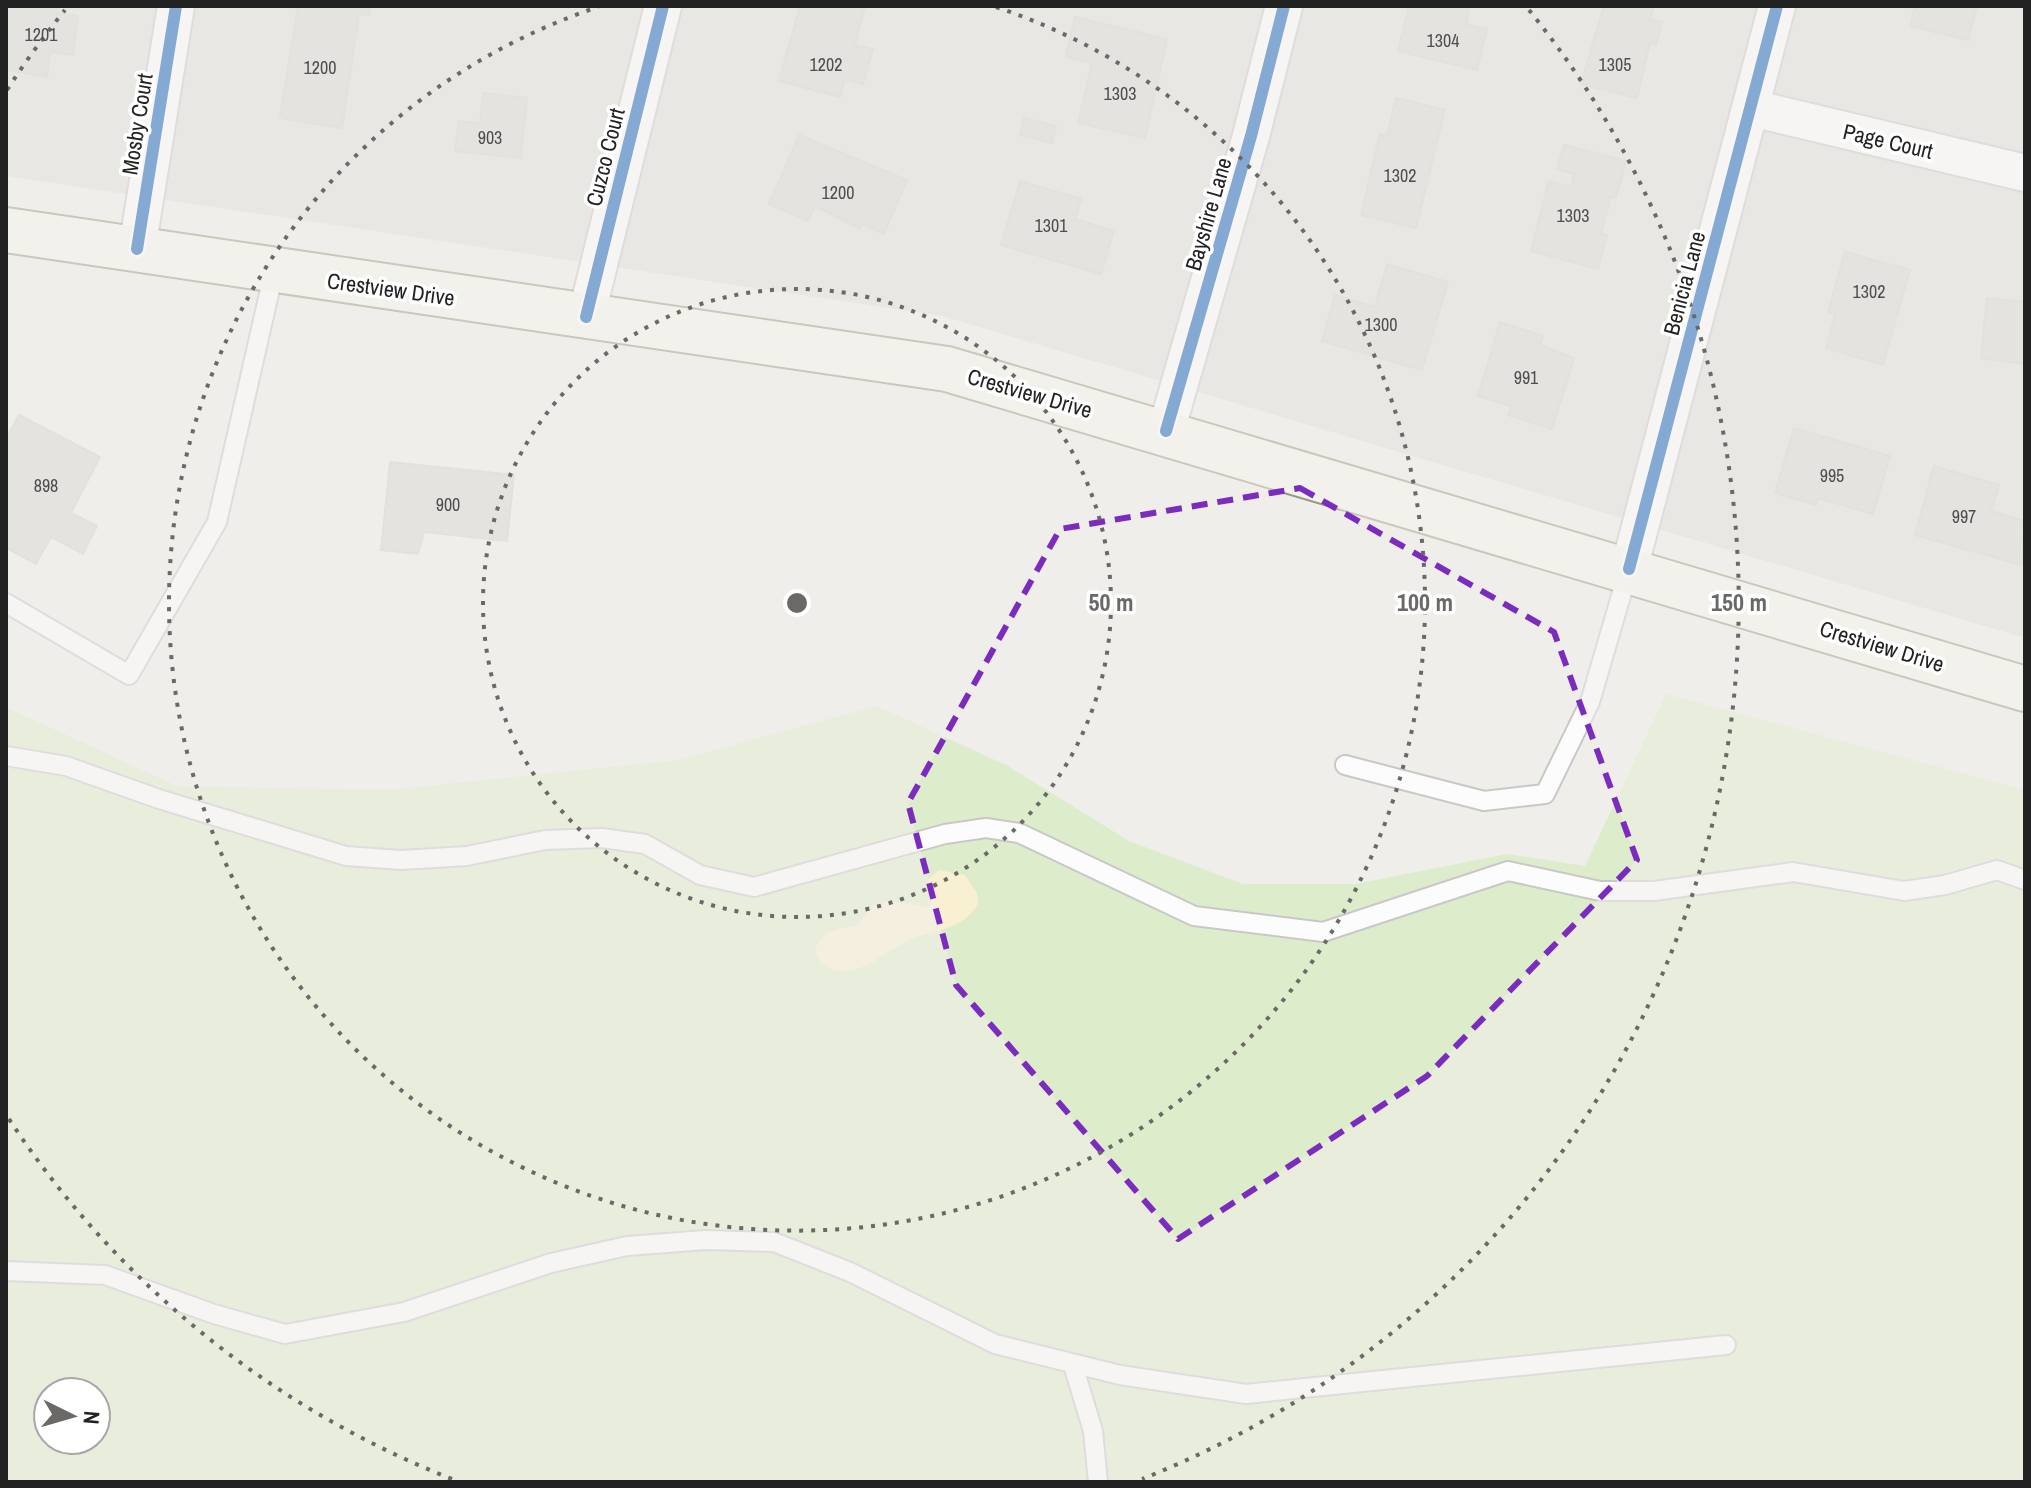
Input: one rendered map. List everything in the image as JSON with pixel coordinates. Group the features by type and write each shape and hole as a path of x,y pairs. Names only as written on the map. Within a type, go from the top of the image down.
{"main road":[{"name":"Crestview Drive","path":"6,230 947,369 1166,431 2025,689"}],"street":[{"name":"Mosby Court","path":"137,249 176,6"},
{"name":"Cuzco Court","path":"586,317 663,6"},
{"name":"Bayshire Lane","path":"1166,431 1251,136 1284,6"},
{"name":"Benicia Lane","path":"1629,569 1777,6"},
{"name":"Page Court","path":"1752,108 2025,173"}],"lane":[{"path":"6,603 129,675 217,522 274,272"},
{"path":"1345,765 1484,801 1545,794 1590,702 1629,569"},
{"path":"6,756 66,766 159,799 346,856 401,860 467,856 545,840 602,838 645,844 700,875 754,887 945,834 986,828 1019,833 1194,916 1323,932 1508,871 1600,891 1654,891 1793,872 1904,891 1945,885 1997,870 2025,880"},
{"path":"6,1271 105,1275 214,1314 285,1334 404,1312 551,1263 627,1246 706,1240 774,1242 850,1272 970,1335 1073,1365 1246,1394 1726,1345"},
{"path":"1073,1365 1093,1431 1098,1482"}],"highlighted area":[{"path":"1300,488 1554,632 1637,860 1427,1076 1178,1239 956,985 908,803 1060,529"}],"shaded area":[{"path":"6,6 2025,6 2025,638 942,316 6,176"}],"green space":[{"path":"1666,694 2025,790 2025,1482 6,1482 6,707 177,786 388,790 677,760 877,706 1008,766 1129,841 1243,884 1355,884 1507,854 1585,866"}],"sand":[{"path":"939,870 965,875 977,893 978,904 972,913 947,928 907,941 856,969 833,970 821,964 815,949 819,942 833,931 858,925 874,904 891,901 928,907 934,896 927,880"}],"building":[{"path":"6,6 58,6 57,13 78,16 73,55 50,52 47,77 6,70"},
{"path":"298,6 371,6 369,15 359,14 342,128 280,118"},
{"path":"800,6 865,6 855,45 873,49 863,84 845,79 840,97 779,81"},
{"path":"1409,6 1470,6 1466,24 1487,29 1477,70 1398,51"},
{"path":"1604,6 1654,6 1650,20 1662,22 1656,45 1650,43 1637,98 1581,84"},
{"path":"1915,6 1977,6 1968,40 1910,26"},
{"path":"1075,17 1167,39 1145,138 1078,123 1092,63 1066,57"},
{"path":"483,93 527,98 521,158 455,151 459,121 480,123"},
{"path":"1396,98 1445,110 1416,228 1361,215 1380,134 1387,136"},
{"path":"1024,118 1056,126 1052,143 1020,135"},
{"path":"799,135 907,180 884,234 861,224 860,229 815,206 808,221 769,204"},
{"path":"1564,145 1626,161 1616,198 1611,196 1601,233 1607,235 1598,269 1531,251 1549,181 1571,187 1574,174 1557,169"},
{"path":"1020,181 1081,199 1075,219 1114,231 1101,274 1001,245"},
{"path":"1845,252 1910,270 1883,365 1826,348 1835,314 1828,312"},
{"path":"1387,264 1448,282 1422,370 1322,341 1335,295 1375,307"},
{"path":"1987,298 2025,302 2025,364 1981,358"},
{"path":"1500,322 1543,336 1540,345 1574,358 1552,429 1508,415 1511,406 1478,396"},
{"path":"19,415 100,457 71,513 97,526 83,554 51,537 36,564 6,548 6,439"},
{"path":"1794,428 1890,456 1873,514 1818,498 1816,505 1775,493"},
{"path":"390,462 514,475 507,541 424,532 418,554 381,550"},
{"path":"1934,466 1999,485 1991,511 2025,521 2022,565 1915,535"}],"cycle path":[{"path":"137,249 176,6"},
{"path":"586,317 663,6"},
{"path":"1166,431 1251,136 1284,6"},
{"path":"1629,569 1777,6"}]}
